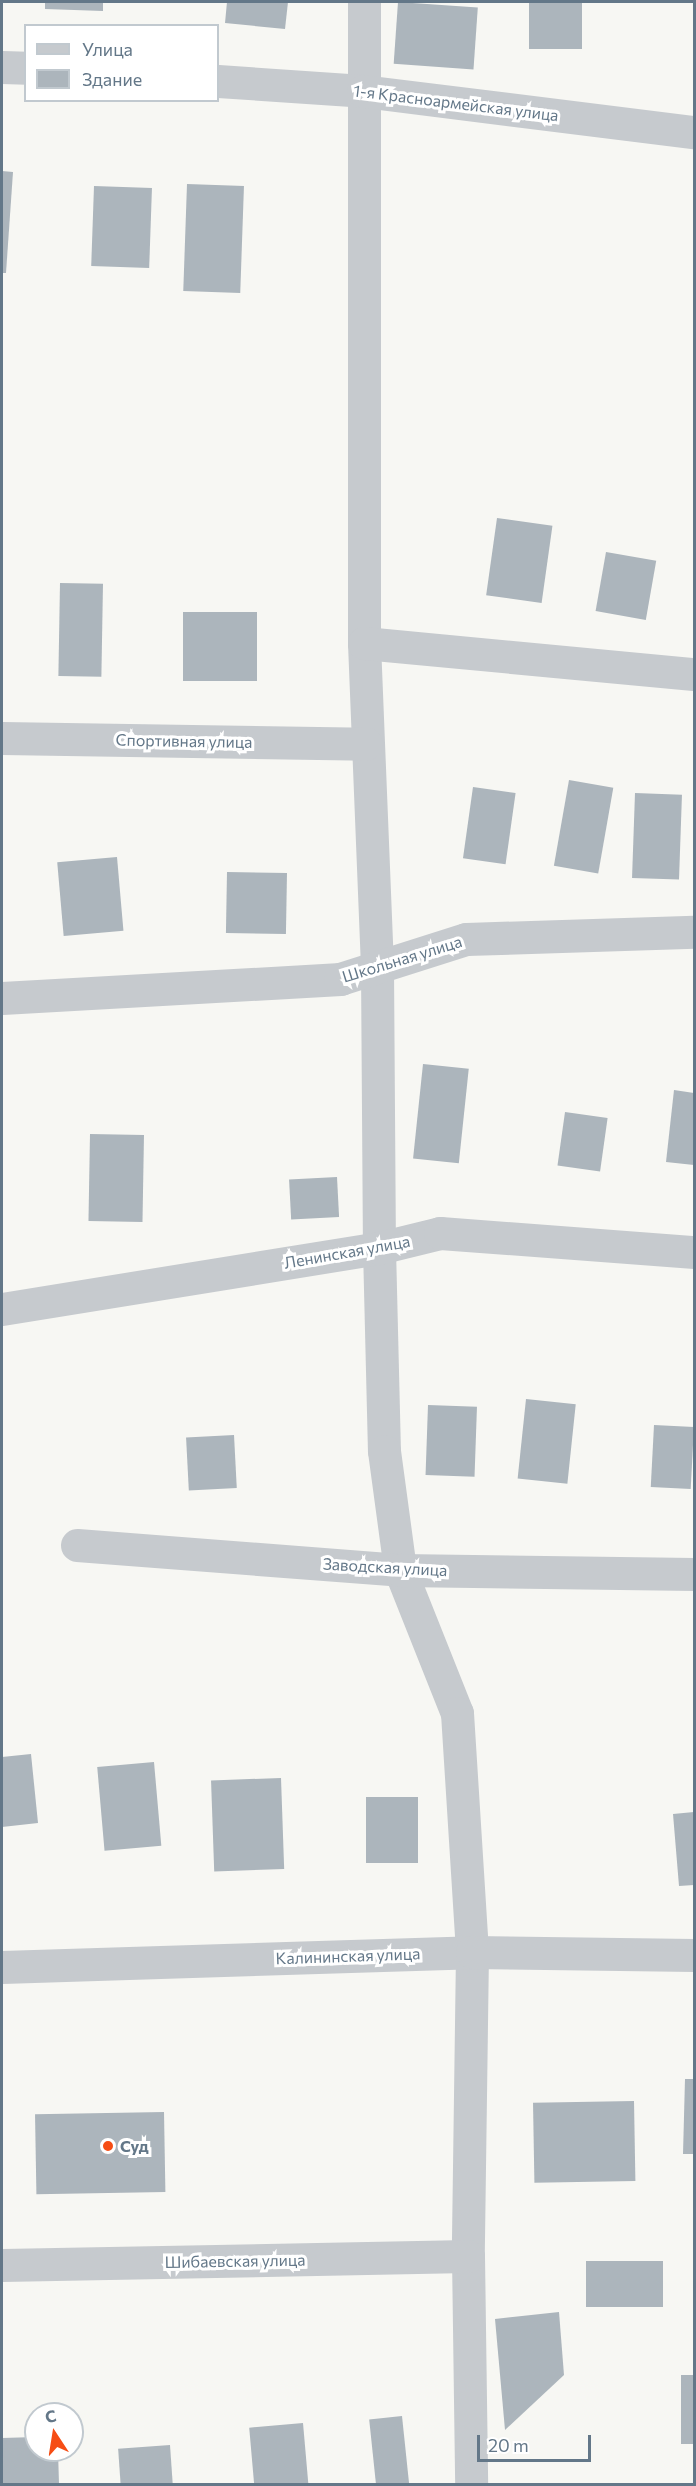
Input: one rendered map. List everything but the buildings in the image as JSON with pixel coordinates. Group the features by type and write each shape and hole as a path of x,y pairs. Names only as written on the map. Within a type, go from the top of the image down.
{"street":[{"path":"364,2 364,643 366,744 377,968 379,1248 384,1451 400,1570 457,1713 472,1952 468,2256 471,2484"},
{"path":"2,67 24,68"},
{"name":"1-я Красноармейская улица","path":"219,81 363,91 694,132"},
{"path":"364,643 694,674"},
{"name":"Спортивная улица","path":"2,738 366,744"},
{"name":"Школьная улица","path":"2,998 340,980 466,939 694,932"},
{"name":"Ленинская улица","path":"2,1310 379,1248 440,1233 694,1252"},
{"name":"Заводская улица","path":"77,1545 400,1570 694,1574"},
{"name":"Калининская улица","path":"2,1967 472,1952 694,1955"},
{"name":"Шибаевская улица","path":"2,2265 468,2256"}],"place":[{"name":"Суд","path":"108,2146"}]}
